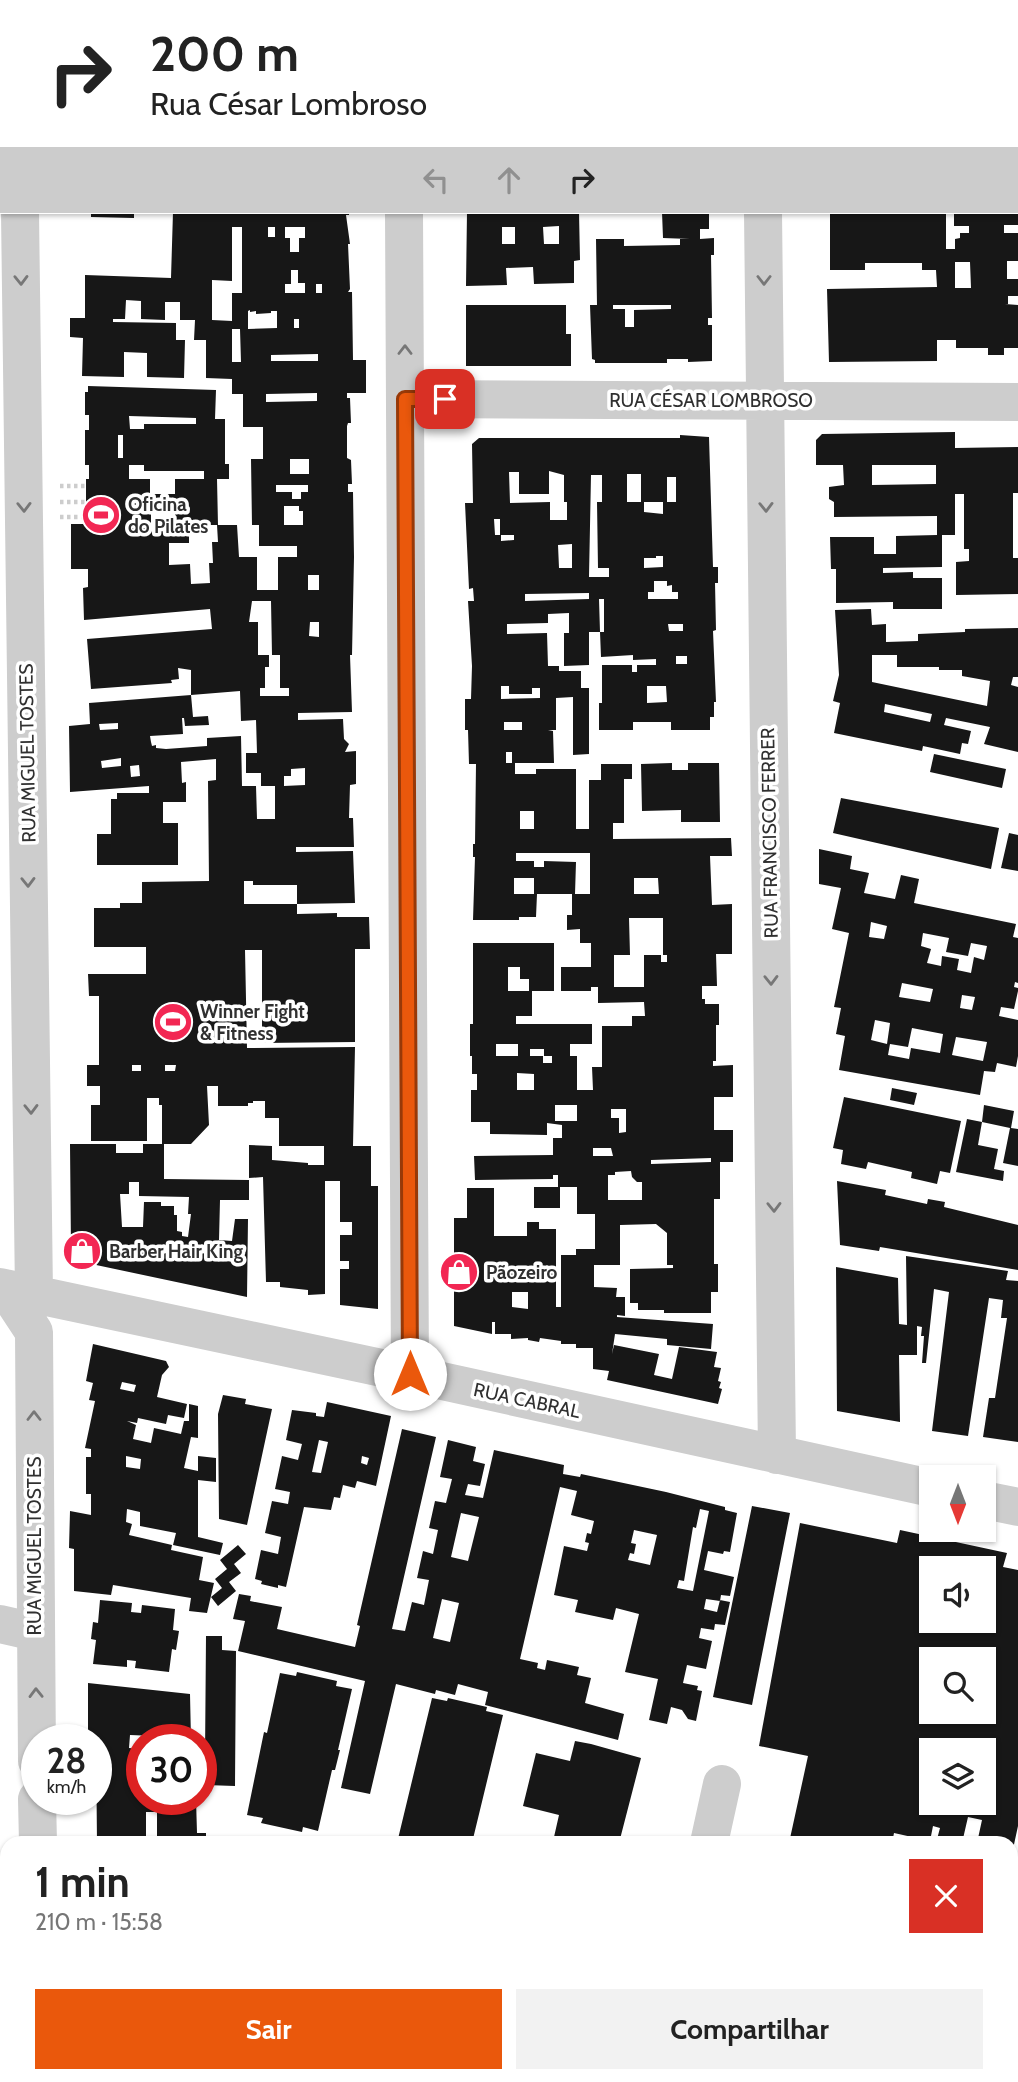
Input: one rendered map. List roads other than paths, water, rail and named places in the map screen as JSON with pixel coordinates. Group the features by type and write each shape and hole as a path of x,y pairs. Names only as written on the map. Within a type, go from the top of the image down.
{"street":[{"name":"RUA MIGUEL TOSTES","path":"20,214 25,1292"},
{"path":"404,214 410,1374"},
{"name":"RUA FRANCISCO FERRER","path":"763,214 777,1455"},
{"name":"RUA CÉSAR LOMBROSO","path":"405,399 1018,402"},
{"path":"25,1292 34,1332"},
{"path":"25,1292 34,1332"},
{"name":"RUA CABRAL","path":"25,1292 919,1485"},
{"name":"RUA MIGUEL TOSTES","path":"31,1724 17,1628 34,1332"},
{"path":"996,1502 1018,1507"},
{"path":"711,1836 722,1784"},
{"path":"37,1815 38,1836"}],"place":[{"name":"Oficina do Pilates","path":"101,515"},
{"name":"Winner Fight & Fitness","path":"173,1022"},
{"name":"Barber Hair King","path":"82,1251"},
{"name":"Pãozeiro","path":"459,1272"}]}
